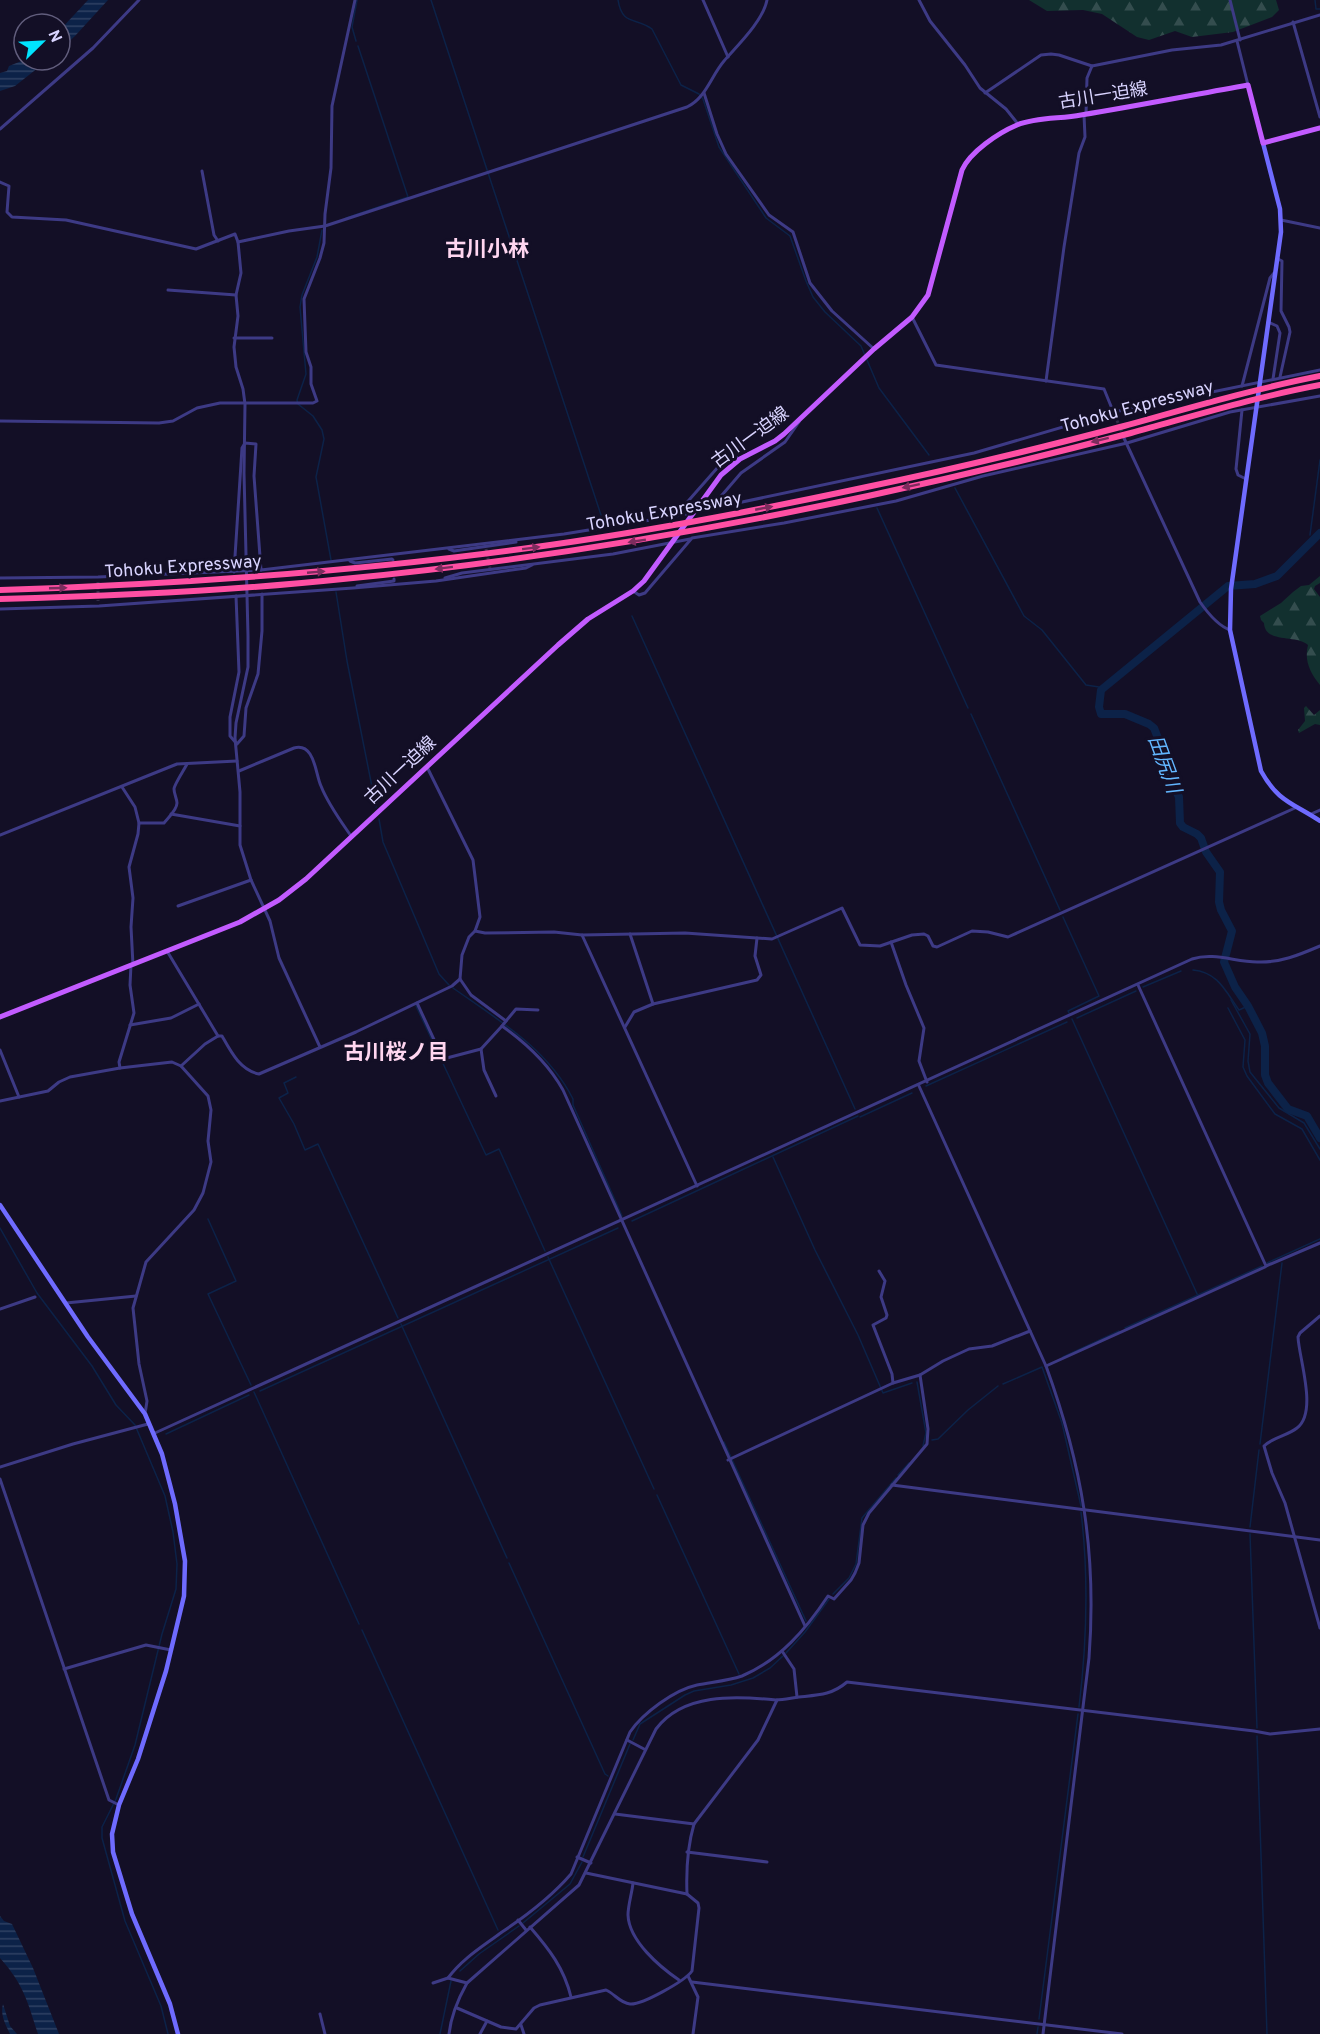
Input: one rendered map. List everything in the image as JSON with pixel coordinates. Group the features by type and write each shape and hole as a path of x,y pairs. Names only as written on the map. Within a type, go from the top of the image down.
{"highway":[{"name":"Tohoku Expressway","path":"0,590 160,584 342,570 549,546 662,528 966,466 1244,393 1320,376"},
{"name":"Tohoku Expressway","path":"0,599 171,593 344,579 550,554 663,537 959,476 1320,385"}],"main road":[{"name":"古川一迫線","path":"0,1017 217,932 264,909 306,879 579,626 633,591 650,573 722,475 740,459 775,441 912,317 928,295 965,162 977,150 1019,124 1085,115 1248,85"},
{"path":"1248,85 1263,143 1320,128"}],"street":[{"path":"0,129 93,48 139,0"},
{"path":"0,421 159,423 173,421 197,408 210,405 317,402 311,384 311,367 306,352 303,308 306,291 320,258 331,168 332,106 355,0"},
{"path":"703,0 728,57"},
{"path":"238,242 289,231 322,227 687,107 703,94 764,10 767,0"},
{"path":"919,0 930,21 980,88 1006,109 1019,124"},
{"path":"1230,0 1248,85"},
{"path":"985,93 1041,56 1051,54 1092,66 1172,50 1221,45 1320,15"},
{"path":"1293,22 1320,117"},
{"path":"1046,381 1079,153 1085,137 1087,78 1092,66"},
{"path":"703,94 726,154 769,215 793,232 810,283 832,310 874,349"},
{"path":"1263,143 1281,220 1278,259 1232,580 1230,630 1261,771 1273,789 1295,808 1320,821"},
{"path":"202,171 214,236 218,241"},
{"path":"0,182 9,186 7,212 12,217 66,220 196,249 235,234 238,242 241,273 236,294 238,316 234,338 236,367 245,404 248,667 235,738 239,771 240,845 251,880 270,921 279,958 320,1047"},
{"path":"1281,220 1320,228"},
{"path":"1278,259 1282,261 1281,311 1290,332 1280,378"},
{"path":"1242,386 1270,278 1276,271"},
{"path":"168,290 236,294"},
{"path":"912,317 936,365 1104,390 1114,414"},
{"path":"1268,322 1277,326 1280,333 1273,379"},
{"path":"234,338 272,338"},
{"path":"0,578 98,577 261,570 523,539 675,516 974,453 1114,414 1320,370"},
{"path":"436,581 462,573 613,554 897,501 983,476 1126,443 1242,410 1320,396"},
{"path":"1242,410 1236,469 1238,475 1246,479"},
{"path":"709,510 741,473 785,442 796,429 800,419"},
{"path":"1123,436 1201,604 1226,629 1230,630"},
{"path":"245,443 256,444 254,476 261,570"},
{"path":"234,572 242,448 245,443"},
{"path":"675,516 726,458 734,456 740,459"},
{"path":"633,591 639,595 645,593 692,538"},
{"path":"447,548 454,550 486,548 523,539"},
{"path":"349,560 355,563 393,560"},
{"path":"0,609 99,606 353,588 436,581 532,566"},
{"path":"98,577 98,582"},
{"path":"353,588 394,581 394,579"},
{"path":"237,744 244,736 246,708 258,674 262,631 262,594"},
{"path":"236,596 240,672 230,717 230,736 237,744"},
{"path":"98,601 99,606"},
{"path":"239,771 300,747 308,751 326,799 351,836"},
{"path":"0,835 177,764 237,761"},
{"path":"139,823 164,823 177,806 174,788 187,764"},
{"path":"427,767 473,860 480,917 475,931 469,936 462,955 460,979 471,995 532,1050 559,1082 805,1626"},
{"path":"120,1068 119,1062 134,1013 130,985 133,898 129,867 139,823 135,807 122,787"},
{"path":"475,931 485,933 554,932 582,935 685,933 777,938 842,908 860,945 877,946 912,935 924,934 928,936 933,946 937,947 972,931 1008,937 1295,808"},
{"path":"1310,814 1320,810"},
{"path":"171,814 240,826"},
{"path":"178,906 251,880"},
{"path":"630,934 653,1004"},
{"path":"582,935 697,1186"},
{"path":"625,1027 634,1012 653,1004 757,980 761,975 755,956 757,938"},
{"path":"891,942 924,1028 919,1060 927,1082"},
{"path":"155,1433 1200,956 1254,962 1282,960 1320,946"},
{"path":"166,951 218,1036 222,1036 238,1061 253,1073 259,1074 417,1003 450,987 460,979"},
{"path":"1138,985 1266,1266"},
{"path":"417,1003 443,1059 481,1049 516,1009 537,1010"},
{"path":"129,1025 171,1018 199,1004"},
{"path":"182,1066 205,1044 218,1036"},
{"path":"481,1049 484,1070 496,1096"},
{"path":"0,1050 20,1097"},
{"path":"0,1101 48,1091 70,1077 172,1062 182,1066 204,1090 210,1103 207,1141 210,1167 203,1194 194,1210 146,1262 133,1308 139,1364 147,1401 146,1414"},
{"path":"919,1086 1046,1366 1078,1472 1090,1551 1092,1613 1083,1711 1043,2034"},
{"path":"0,1205 65,1303 146,1414 155,1433 170,1479 185,1561 183,1596 166,1671 138,1759 119,1805 112,1834 113,1852 132,1914 170,2004 178,2034"},
{"path":"1046,1366 1319,1243 1320,1249"},
{"path":"879,1271 885,1281 881,1297 887,1315 886,1318 873,1325 892,1374 893,1383"},
{"path":"65,1303 136,1296"},
{"path":"0,1309 35,1297"},
{"path":"1320,1316 1298,1336 1307,1399 1304,1421 1295,1430 1282,1434 1264,1446 1272,1473 1285,1503 1320,1628"},
{"path":"730,1459 881,1388 920,1376 943,1361 969,1349 992,1346 1030,1331"},
{"path":"433,1983 448,1978 473,1952 518,1920 560,1886 571,1874 630,1732 643,1715 690,1687 739,1677 773,1659 800,1634 828,1596 834,1599 851,1580 859,1563 865,1519 924,1448 929,1437 920,1376"},
{"path":"0,1467 73,1444 150,1424"},
{"path":"0,1479 109,1800 119,1805"},
{"path":"892,1485 1320,1540"},
{"path":"64,1669 146,1645 171,1650"},
{"path":"782,1651 794,1669 797,1697"},
{"path":"449,2034 451,2019 467,1983 525,1930 572,1893 586,1874 644,1749 662,1721 669,1714 684,1707 731,1697 763,1697 777,1700 822,1695 839,1689 847,1682 1265,1734 1320,1729"},
{"path":"687,1894 687,1852 694,1824 758,1740 777,1700"},
{"path":"627,1740 644,1749"},
{"path":"615,1814 694,1824"},
{"path":"687,1852 767,1862"},
{"path":"577,1857 591,1863"},
{"path":"457,2007 487,2021 516,2029 540,2005 606,1990 623,2002 634,2004 666,1990 688,1976 692,1971 698,1903 687,1894 586,1874"},
{"path":"633,1883 628,1913 633,1931 651,1957 680,1980"},
{"path":"518,1920 525,1930"},
{"path":"530,1927 554,1956 564,1974 571,1997"},
{"path":"688,1976 698,1997 693,2034"},
{"path":"448,1978 467,1983"},
{"path":"692,1983 1122,2034"},
{"path":"320,2014 325,2034"},
{"path":"480,2034 487,2021"},
{"path":"521,2025 525,2034"}],"green space":[{"path":"1029,0 1276,0 1279,10 1272,17 1233,32 1192,37 1175,31 1149,40 1137,37 1102,14 1083,10 1047,11"},
{"path":"1320,576 1320,583 1314,589 1320,597 1320,685 1309,666 1308,645 1270,634 1260,616 1281,603 1301,586 1309,585"},
{"path":"1306,706 1314,715 1320,710 1320,725 1315,724 1299,733 1298,730 1305,721 1304,708"}],"water":[{"path":"88,0 108,0 72,39 72,17"},
{"path":"12,65 12,72 33,72 15,86 0,91 0,73 7,71"},
{"path":"0,1916 4,1921 12,1924 33,1968 59,2034 38,2034 20,1985 0,1958"},
{"path":"3,2004 10,2026 17,2034 10,2034 6,2026"}],"waterway":[{"path":"356,41 352,27 357,0"},
{"path":"431,0 601,515"},
{"path":"618,0 626,17 652,29 681,85 699,94 703,99 719,147 766,218 790,236 813,297 825,312 861,346 879,388 929,455"},
{"path":"1315,0 1316,9 1320,9"},
{"path":"346,218 408,197 358,46"},
{"path":"322,230 317,257 302,295 300,307 306,374 297,400 298,404 313,416 322,430 324,439 316,477 331,560"},
{"path":"1310,535 1320,460"},
{"path":"955,488 1024,616 1042,630 1086,685 1099,687 1101,690"},
{"path":"877,508 968,708"},
{"name":"田尻川","path":"1320,533 1277,576 1255,584 1228,586 1101,690 1099,707 1101,714 1125,714 1154,728 1179,797 1180,823 1201,838 1206,852 1220,872 1219,902 1232,931 1224,962 1235,987 1262,1033 1265,1046 1265,1075 1268,1083 1288,1109 1307,1116 1320,1138"},
{"path":"336,592 347,661 376,807"},
{"path":"632,616 855,1109"},
{"path":"971,714 1060,910"},
{"path":"379,819 383,842 439,974 449,985"},
{"path":"1063,917 1099,996 1068,1011 1069,1013"},
{"path":"1193,970 1215,979 1239,1010 1248,1006"},
{"path":"1143,987 1181,971"},
{"path":"453,988 520,1036 536,1050 562,1081 573,1099 573,1105 622,1216"},
{"path":"1077,1018 1136,991"},
{"path":"1231,1000 1250,1034 1248,1061 1250,1072 1279,1108 1304,1123 1320,1149"},
{"path":"416,1006 486,1155 499,1149 545,1251"},
{"path":"1228,1008 1245,1040 1243,1067 1247,1076 1275,1114 1302,1129 1320,1160"},
{"path":"1072,1019 1198,1296"},
{"path":"926,1086 1067,1022"},
{"path":"296,1077 284,1083 288,1093 279,1098 305,1150 318,1144 398,1318"},
{"path":"860,1117 912,1093"},
{"path":"632,1221 858,1116"},
{"path":"773,1157 815,1250 858,1335 883,1393 912,1383"},
{"path":"208,1219 236,1281 208,1294 251,1385"},
{"path":"0,1228 37,1293 92,1366 116,1405 135,1425 165,1496 173,1532 177,1564 176,1589 162,1634 135,1745 116,1799 102,1827 102,1838 125,1921 161,2006 168,2034"},
{"path":"260,1391 618,1228"},
{"path":"1267,1263 1320,1239"},
{"path":"548,1257 654,1489"},
{"path":"1260,1444 1282,1263"},
{"path":"1125,1328 1262,1266"},
{"path":"401,1324 507,1558"},
{"path":"1063,1357 1119,1331"},
{"path":"1003,1384 1042,1367 1062,1423 1081,1506"},
{"path":"917,1382 926,1433 923,1446"},
{"path":"932,1440 938,1439 968,1410 998,1386"},
{"path":"254,1392 359,1624"},
{"path":"166,1434 249,1395"},
{"path":"724,1442 806,1621"},
{"path":"1250,1527 1259,1450"},
{"path":"898,1475 909,1463"},
{"path":"833,1594 849,1578 856,1564 862,1518 896,1478"},
{"path":"657,1495 739,1674"},
{"path":"1079,1707 1086,1610 1081,1512"},
{"path":"1250,1534 1257,1728"},
{"path":"509,1563 605,1774 608,1776"},
{"path":"786,1653 829,1599"},
{"path":"362,1630 498,1930"},
{"path":"633,1740 640,1724 685,1695 753,1678 770,1668 783,1656"},
{"path":"1039,2019 1078,1714"},
{"path":"1257,1736 1267,2034"},
{"path":"583,1857 630,1744"},
{"path":"523,1923 570,1884 582,1862"},
{"path":"460,1971 479,1954 519,1926"},
{"path":"440,2034 451,1981"},
{"path":"1037,2034 1038,2027"}],"tunnel":[{"path":"1115,416 1123,434"},
{"path":"486,549 490,568"},
{"path":"98,582 98,601"}],"district":[{"name":"古川小林","path":"487,249"},
{"name":"古川桜ノ目","path":"396,1052"}]}
